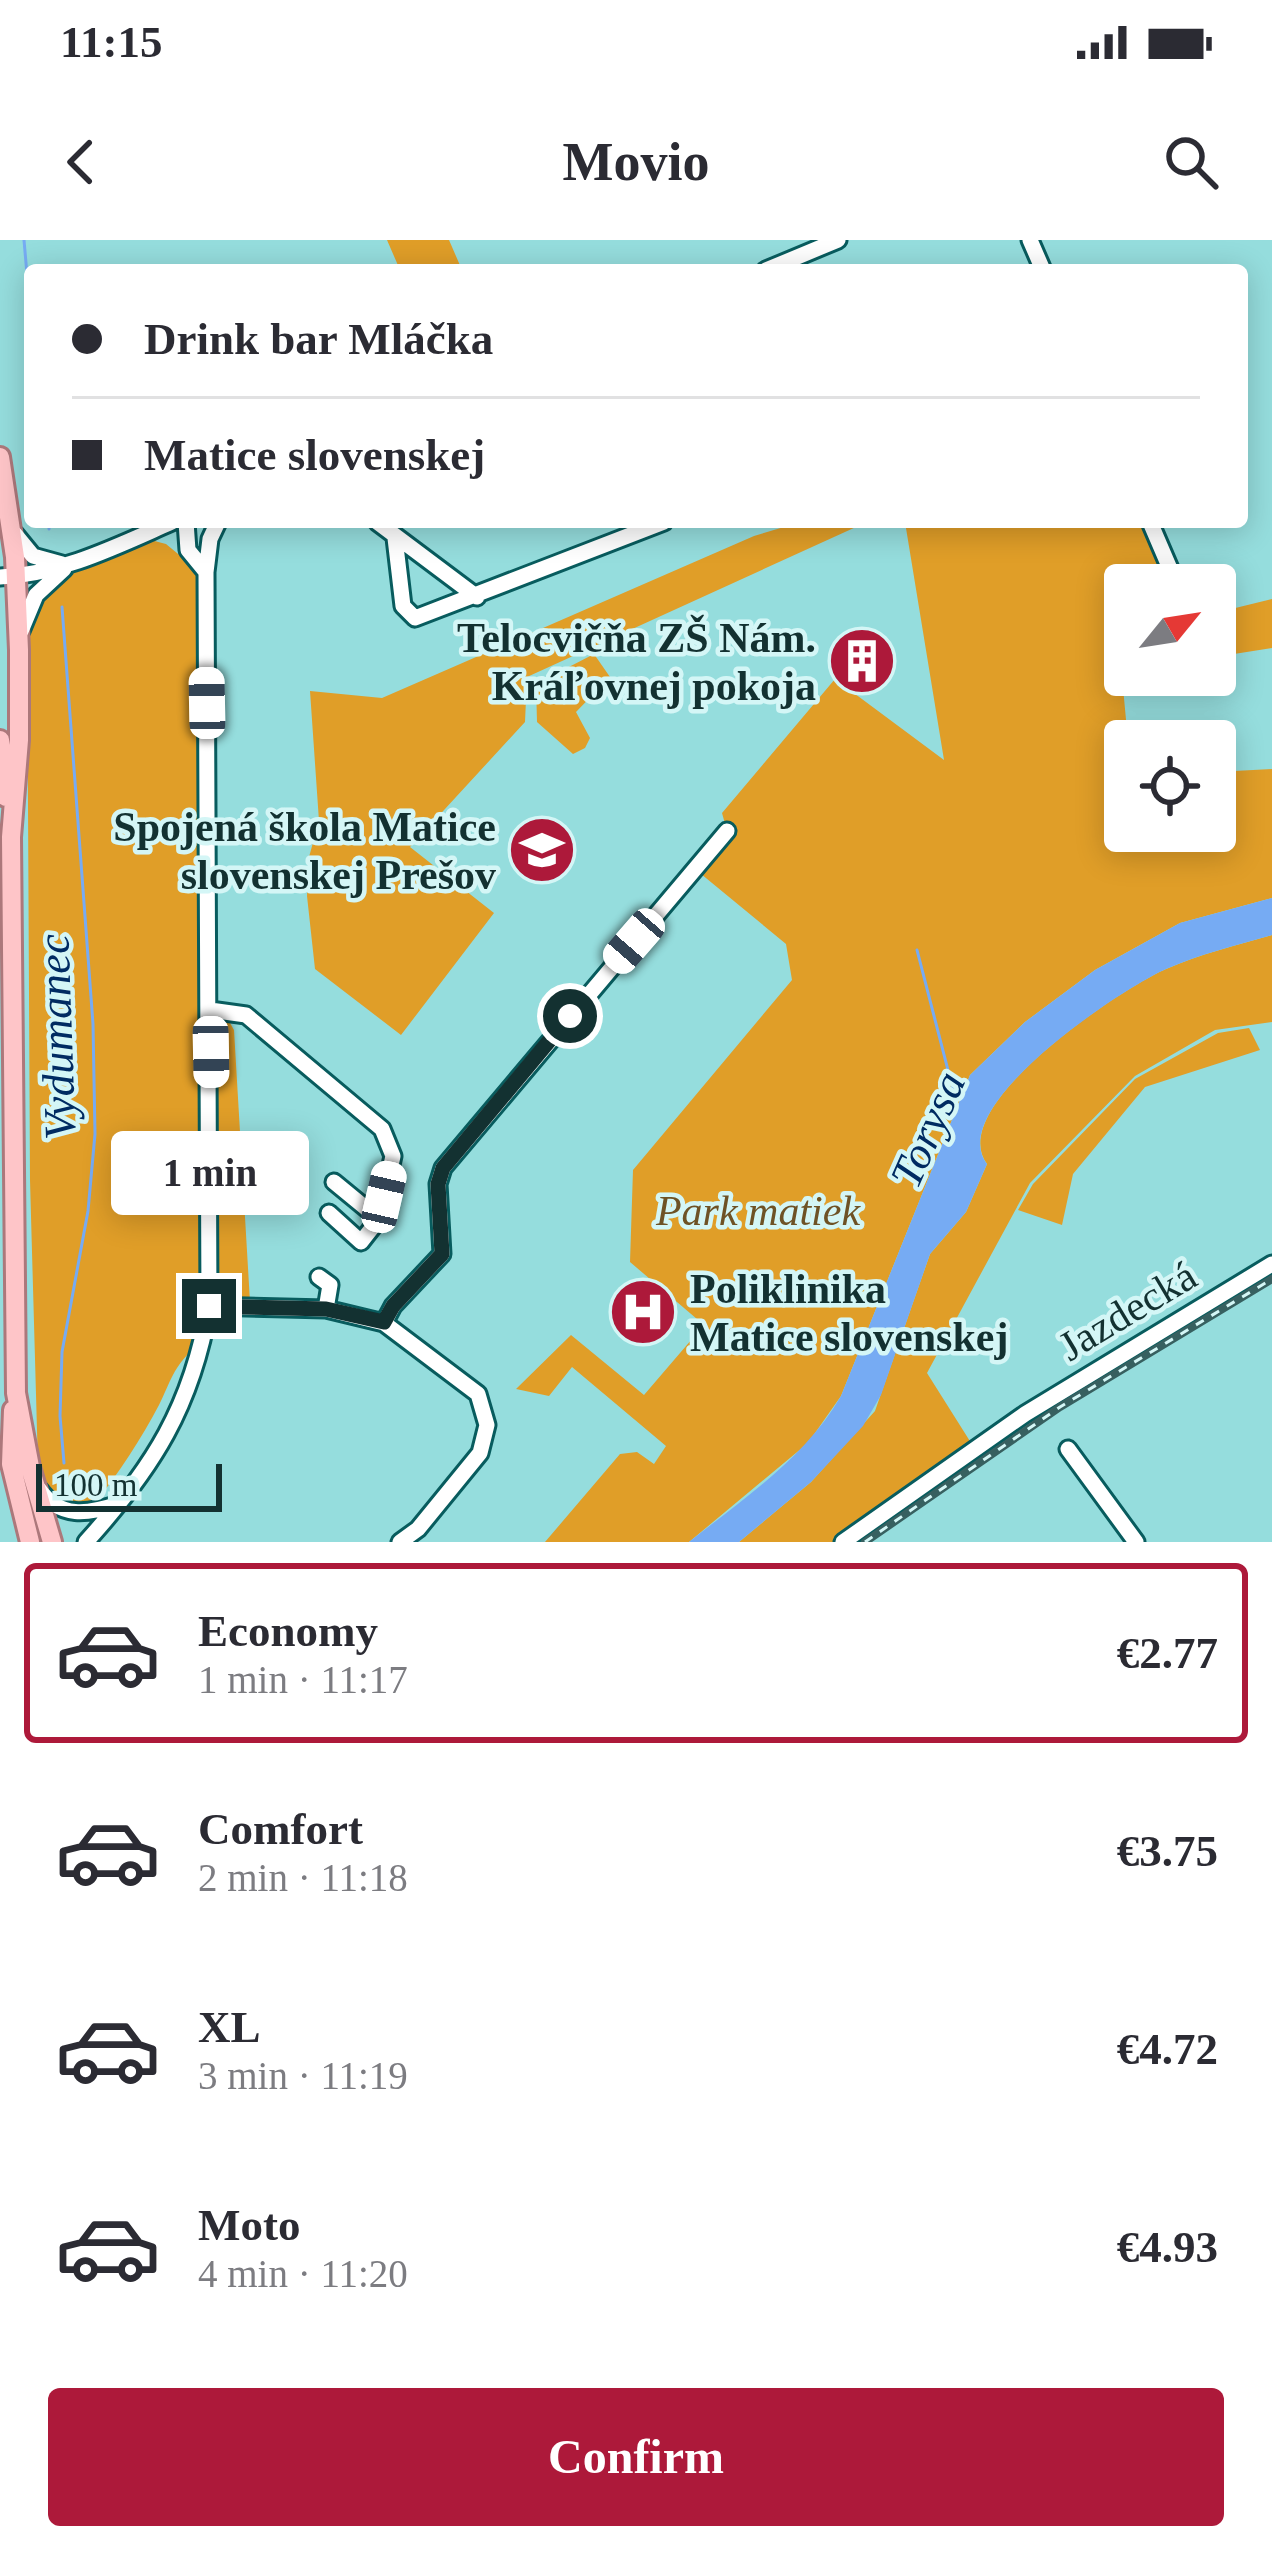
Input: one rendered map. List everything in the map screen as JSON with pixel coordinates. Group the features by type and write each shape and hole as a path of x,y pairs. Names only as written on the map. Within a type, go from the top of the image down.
{"main road":[{"path":"0,457 11,525 8,577 19,650 19,740 11,837 16,1393 30,1542"},
{"path":"0,740 11,837"},
{"path":"17,1542 10,1504 20,1466"},
{"path":"20,1466 52,1542"}],"street":[{"path":"780,264 838,240"},
{"path":"11,525 33,556 71,564"},
{"path":"8,577 71,564 158,528"},
{"path":"186,528 188,550"},
{"path":"204,528 210,539"},
{"path":"86,1542 143,1476 172,1427 195,1371 209,1306 206,572 215,528"},
{"path":"384,528 477,597"},
{"path":"395,538 407,614 415,618 649,528"},
{"path":"1153,528 1168,564"},
{"path":"144,534 188,550 206,572"},
{"path":"19,650 26,613 36,595 71,564"},
{"path":"384,1322 442,1254 438,1184 443,1168 727,831"},
{"path":"210,1010 246,1015 379,1127 393,1156 379,1219 361,1242 329,1213"},
{"path":"334,1182 379,1219"},
{"name":"Jazdecká","path":"843,1542 1025,1414 1272,1264"},
{"path":"319,1276 330,1286 326,1309"},
{"path":"209,1306 326,1309 384,1322 478,1394 487,1425 480,1453 418,1528 400,1542"},
{"path":"1067,1449 1136,1542"},
{"path":"20,1466 57,1507 79,1514 122,1503"},
{"path":"100,1542 122,1503"}],"green space":[{"path":"387,240 449,240 459,264 397,264"},
{"path":"781,528 854,528 527,677 525,722 410,847 494,913 401,1035 315,969 307,896 309,857 319,821 310,691 382,698"},
{"name":"Park matiek","path":"906,528 1150,528 1166,564 1104,564 1104,696 1124,696 1126,720 1104,720 1104,852 1236,852 1236,771 1272,769 1272,898 1180,923 1095,970 1025,1022 970,1075 841,1396 808,1443 689,1542 545,1542 620,1454 637,1452 654,1464 666,1446 572,1367 549,1396 516,1389 571,1335 644,1395 704,1325 630,1262 633,1170 792,980 786,944 695,869 727,831 722,813 835,679 944,760"},
{"path":"143,538 166,544 200,572 211,989 234,1030 250,1302 199,1299 194,1349 177,1368 113,1480 95,1503 84,1503 59,1496 38,1466 30,1180 27,617 69,569"},
{"path":"1272,599 1272,648 1236,654 1236,608"},
{"path":"594,654 610,677 576,712 590,738 585,748 573,754 537,722 536,684"},
{"path":"1272,935 1272,1022 1215,1030 1135,1076 1030,1183 927,1373 973,1446 838,1542 739,1542 811,1482 875,1411 930,1254 966,1212 987,1164 980,1140 990,1112 1013,1082 1078,1024 1143,981 1192,959"},
{"path":"1249,1028 1260,1050 1145,1087 1073,1174 1062,1225 1018,1210 1033,1184 1135,1079 1218,1033"}],"water":[{"path":"1272,898 1272,935 1192,959 1144,981 1078,1024 1012,1083 990,1112 980,1140 987,1164 966,1212 930,1254 881,1395 863,1426 811,1482 739,1542 689,1542 792,1458 841,1396 970,1075 1025,1022 1095,970 1180,923"}],"waterway":[{"name":"Vydumanec","path":"24,240 26,264"},
{"name":"Vydumanec","path":"62,607 93,1024 95,1134 88,1211 62,1352 64,1463"},
{"name":"Torysa","path":"917,950 957,1105"}],"railway":[{"path":"865,1542 1060,1407 1272,1279"}],"place":[{"name":"Telocvičňa ZŠ Nám. Kráľovnej pokoja","path":"862,661"},
{"name":"Spojená škola Matice slovenskej Prešov","path":"542,850"},
{"name":"Poliklinika Matice slovenskej","path":"643,1312"}],"route":[{"path":"209,1306 326,1309 384,1322 442,1254 438,1184 443,1168 570,1016"}]}
